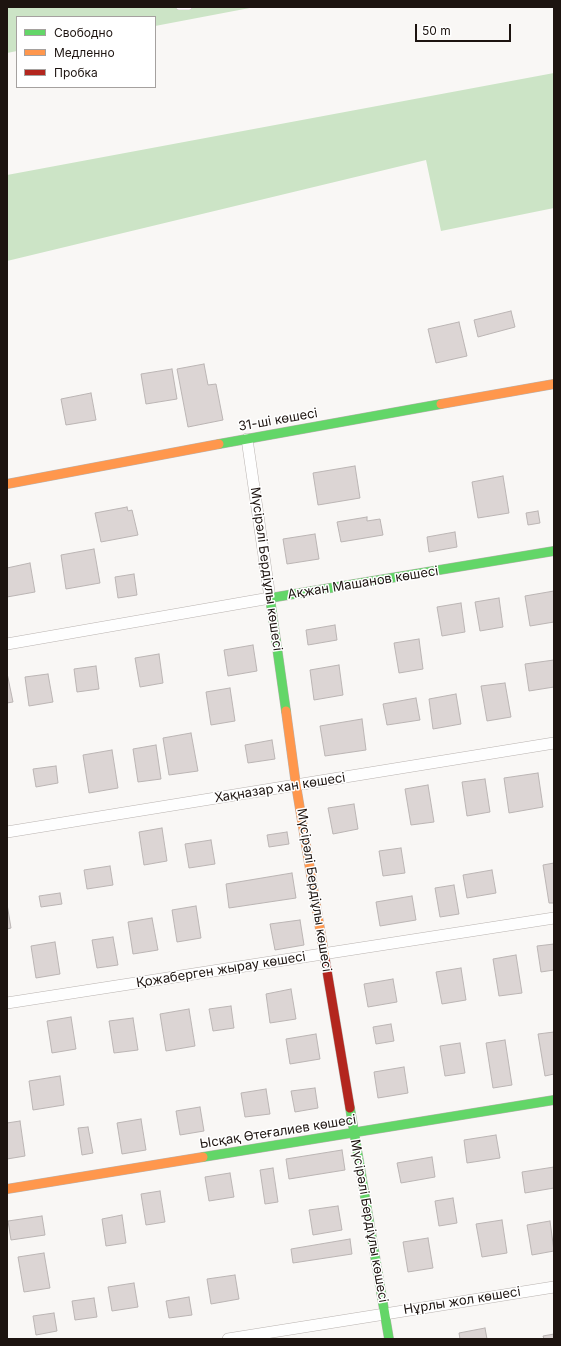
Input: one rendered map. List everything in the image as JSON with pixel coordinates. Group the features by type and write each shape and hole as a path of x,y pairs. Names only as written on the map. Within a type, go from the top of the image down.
{"street":[{"name":"31-ші көшесі","path":"7,484 554,384"},
{"name":"Мүсірәлі Бердіұлы көшесі","path":"247,439 296,785 389,1339"},
{"name":"Ақжан Машанов көшесі","path":"7,644 270,598 554,551"},
{"name":"Хақназар хан көшесі","path":"7,832 554,743"},
{"name":"Қожаберген жырау көшесі","path":"7,1004 554,918"},
{"name":"Ысқақ Өтеғалиев көшесі","path":"7,1189 554,1100"},
{"name":"Нұрлы жол көшесі","path":"228,1339 554,1287"}],"lane":[{"path":"179,7 189,7"}],"green space":[{"path":"7,7 255,7 156,26 156,16 16,16 16,51 7,53"},
{"path":"554,73 554,208 441,231 426,160 7,261 7,175"}],"building":[{"path":"511,311 515,327 478,337 474,320"},
{"path":"459,322 467,356 436,363 428,329"},
{"path":"204,364 208,385 216,384 223,420 188,427 177,369"},
{"path":"172,369 177,399 146,404 141,374"},
{"path":"91,393 96,420 66,425 61,399"},
{"path":"355,466 360,498 318,505 313,473"},
{"path":"503,476 509,513 478,518 472,482"},
{"path":"127,507 128,511 132,510 138,535 101,542 95,513"},
{"path":"538,511 540,523 528,525 526,513"},
{"path":"367,517 367,521 380,519 383,535 341,542 337,522"},
{"path":"455,532 457,547 429,552 427,537"},
{"path":"315,534 319,559 287,564 283,539"},
{"path":"94,549 100,583 66,589 61,555"},
{"path":"30,563 35,592 7,597 7,568"},
{"path":"134,574 137,595 118,598 115,577"},
{"path":"554,591 554,622 530,626 525,596"},
{"path":"499,598 503,627 480,631 475,602"},
{"path":"461,603 465,632 442,636 437,607"},
{"path":"335,625 337,640 308,645 306,630"},
{"path":"419,639 423,669 399,673 394,643"},
{"path":"253,645 257,671 228,676 224,650"},
{"path":"159,654 163,683 140,687 135,658"},
{"path":"554,660 554,687 529,691 525,664"},
{"path":"339,665 343,695 314,700 310,670"},
{"path":"96,666 99,689 77,692 74,669"},
{"path":"7,673 13,702 7,703"},
{"path":"48,674 53,702 29,706 25,677"},
{"path":"505,683 511,717 487,721 481,686"},
{"path":"230,688 235,721 211,725 206,692"},
{"path":"456,694 461,724 433,729 429,699"},
{"path":"416,698 420,720 387,725 383,704"},
{"path":"362,719 366,750 325,756 320,726"},
{"path":"191,733 198,771 169,775 163,738"},
{"path":"272,740 275,759 248,763 245,745"},
{"path":"156,745 161,779 138,782 133,749"},
{"path":"112,750 118,788 89,793 83,755"},
{"path":"56,766 58,783 36,787 33,769"},
{"path":"538,773 543,807 509,813 504,778"},
{"path":"485,779 490,812 467,816 462,782"},
{"path":"428,785 434,822 411,825 405,789"},
{"path":"354,804 358,829 333,834 328,808"},
{"path":"162,828 167,861 144,865 139,832"},
{"path":"287,832 289,844 269,847 267,835"},
{"path":"211,840 215,864 189,868 185,844"},
{"path":"401,848 405,873 383,876 379,851"},
{"path":"554,863 554,903 549,903 543,865"},
{"path":"110,866 113,885 87,889 84,870"},
{"path":"492,870 496,893 467,898 463,875"},
{"path":"292,873 296,898 229,908 226,884"},
{"path":"454,885 459,914 440,917 435,888"},
{"path":"60,893 62,904 41,907 39,896"},
{"path":"412,896 416,920 380,926 376,902"},
{"path":"7,904 11,928 7,929"},
{"path":"196,906 201,938 177,942 172,910"},
{"path":"152,918 158,950 133,954 128,922"},
{"path":"300,920 304,945 275,950 270,924"},
{"path":"113,937 118,965 97,968 92,940"},
{"path":"55,942 60,974 36,978 31,946"},
{"path":"554,944 554,970 541,972 537,946"},
{"path":"516,955 522,993 499,996 493,959"},
{"path":"461,968 466,1000 442,1004 436,972"},
{"path":"393,979 397,1002 368,1007 364,984"},
{"path":"291,989 296,1019 270,1023 266,994"},
{"path":"231,1006 234,1028 213,1031 209,1009"},
{"path":"189,1009 195,1046 166,1051 160,1014"},
{"path":"71,1017 76,1049 52,1053 47,1021"},
{"path":"133,1018 138,1050 114,1053 109,1021"},
{"path":"391,1024 394,1041 376,1044 373,1027"},
{"path":"554,1032 554,1074 545,1076 538,1034"},
{"path":"316,1034 320,1059 290,1064 286,1039"},
{"path":"505,1040 512,1085 493,1088 486,1043"},
{"path":"460,1043 465,1073 445,1076 440,1046"},
{"path":"404,1067 408,1093 378,1098 374,1072"},
{"path":"60,1076 64,1105 33,1110 29,1081"},
{"path":"315,1088 318,1108 295,1112 291,1091"},
{"path":"266,1089 270,1114 245,1117 241,1093"},
{"path":"200,1107 204,1131 180,1135 176,1111"},
{"path":"141,1119 146,1150 122,1154 117,1123"},
{"path":"20,1121 25,1156 7,1159 7,1123"},
{"path":"88,1127 93,1153 82,1155 78,1128"},
{"path":"496,1135 500,1158 467,1163 464,1140"},
{"path":"342,1150 345,1170 289,1179 286,1159"},
{"path":"432,1157 435,1177 401,1183 397,1163"},
{"path":"554,1167 554,1188 525,1193 522,1172"},
{"path":"273,1168 278,1202 265,1204 260,1170"},
{"path":"230,1173 234,1197 209,1201 205,1177"},
{"path":"160,1191 165,1222 146,1225 141,1194"},
{"path":"453,1198 457,1223 439,1226 435,1201"},
{"path":"338,1206 342,1230 313,1235 309,1210"},
{"path":"122,1215 126,1243 106,1246 102,1219"},
{"path":"42,1216 45,1235 11,1240 8,1221"},
{"path":"502,1220 507,1253 482,1257 476,1224"},
{"path":"550,1221 554,1251 532,1255 527,1225"},
{"path":"428,1238 433,1268 408,1272 403,1242"},
{"path":"350,1239 352,1254 293,1263 291,1249"},
{"path":"44,1253 50,1288 24,1292 18,1257"},
{"path":"235,1275 239,1299 211,1304 207,1279"},
{"path":"134,1283 138,1307 112,1311 108,1287"},
{"path":"189,1297 192,1315 169,1318 166,1301"},
{"path":"94,1298 97,1317 75,1320 72,1301"},
{"path":"54,1313 57,1331 36,1335 33,1316"},
{"path":"485,1328 487,1339 460,1339 459,1333"},
{"path":"554,1334 554,1339 544,1339 543,1336"}],"traffic: fast":[{"path":"219,444 441,404"},
{"path":"286,711 270,598 554,551"},
{"path":"203,1157 554,1100"},
{"path":"350,1108 389,1339"}],"traffic: slow":[{"path":"441,404 554,384"},
{"path":"7,484 219,444"},
{"path":"286,711 296,785 325,959"},
{"path":"7,1189 203,1157"}],"traffic: jam":[{"path":"325,959 350,1108"}]}
